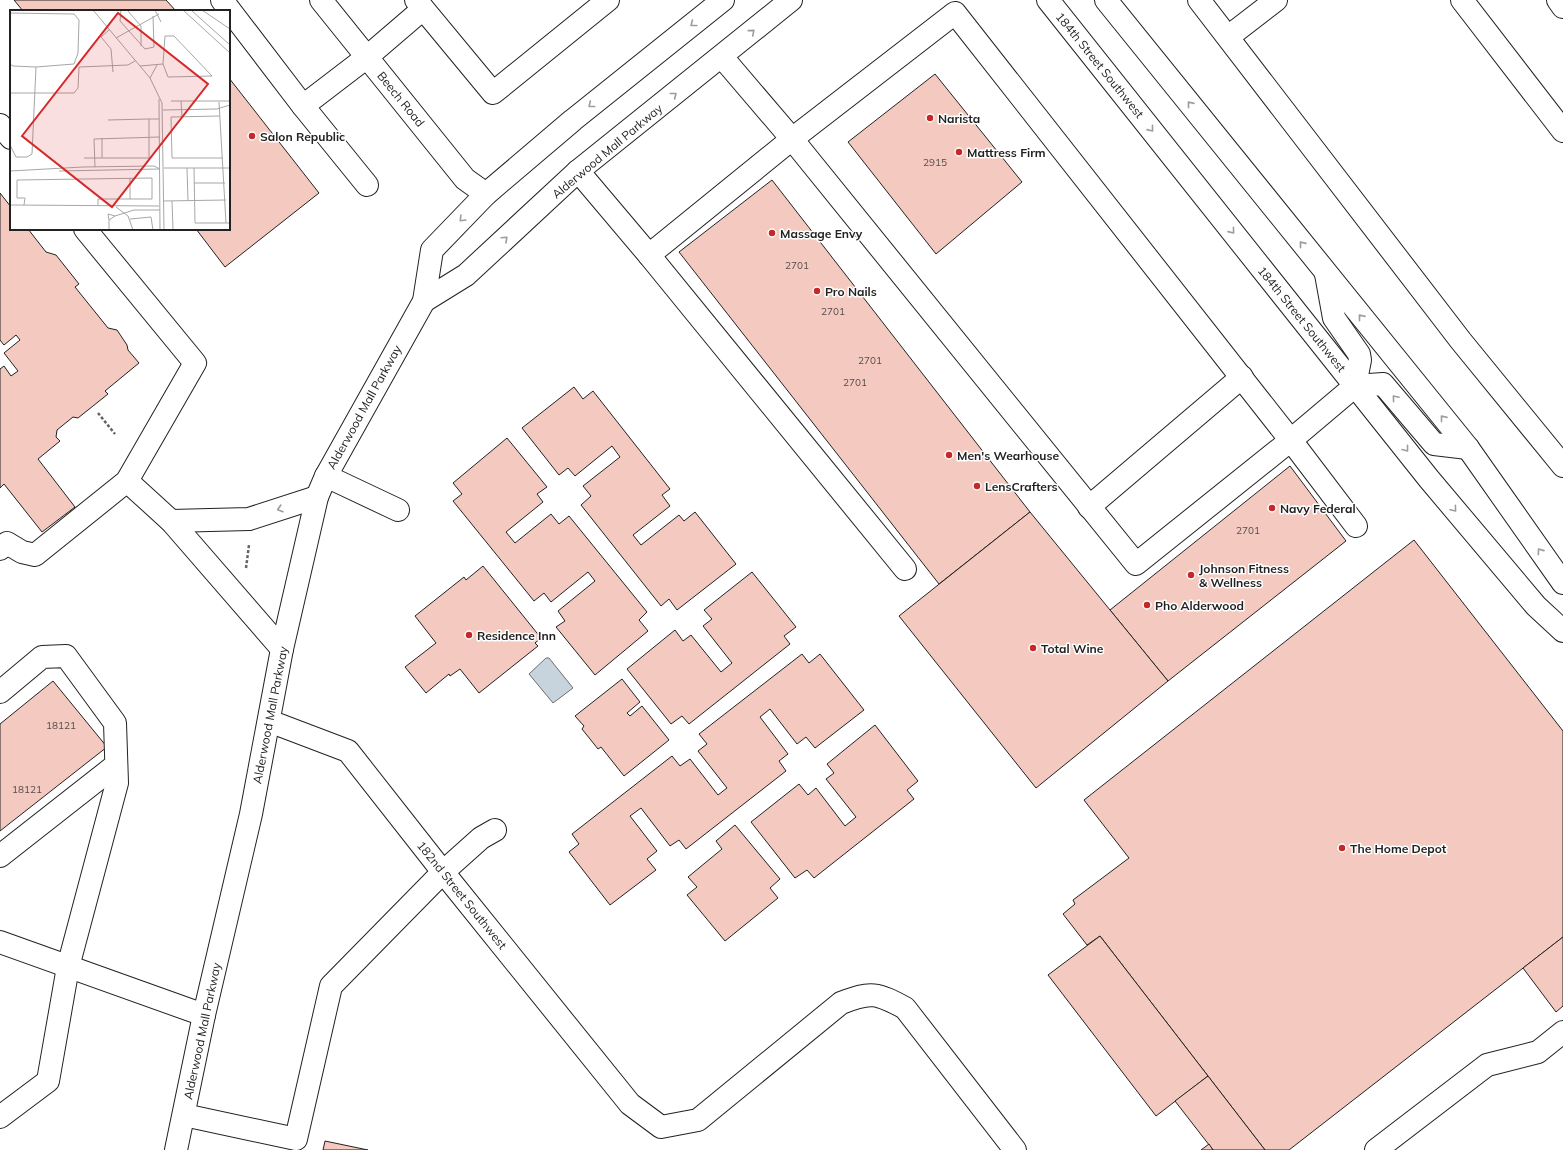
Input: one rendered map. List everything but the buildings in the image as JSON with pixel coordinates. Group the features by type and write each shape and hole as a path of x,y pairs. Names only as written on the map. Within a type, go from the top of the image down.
{"main road":[{"path":"222,0 230,10"},
{"name":"Beech Road","path":"321,0 465,179 486,194"},
{"path":"304,106 367,57 420,4 493,93 608,0"},
{"name":"Alderwood Mall Parkway","path":"176,1150 204,1015 252,814 282,649 317,497 326,476 424,301 432,250 486,194 573,120 723,0"},
{"name":"Alderwood Mall Parkway","path":"424,301 466,275 578,171 722,57 791,0"},
{"name":"184th Street Southwest","path":"1048,0 1429,479 1536,606 1563,632"},
{"path":"1106,0 1468,448 1563,583"},
{"path":"1199,0 1461,341 1563,466"},
{"path":"1228,37 1276,0"},
{"path":"1462,0 1563,131"},
{"path":"1558,0 1563,7"},
{"path":"230,10 304,106 368,185"},
{"path":"649,255 792,139 955,13 1242,377 1356,526"},
{"path":"722,57 792,139 1136,564 1291,440 1355,386 1383,384 1434,444 1468,448"},
{"path":"0,125 10,137"},
{"path":"578,171 649,255 905,569"},
{"path":"0,549 7,543 22,552 35,555 126,481 195,363 86,230"},
{"path":"1326,274 1334,318 1359,354 1360,360 1355,386"},
{"path":"1089,506 1242,377"},
{"path":"326,476 398,510"},
{"path":"126,481 171,521 282,649"},
{"path":"171,521 249,519 317,497"},
{"path":"0,692 42,657 66,656 115,723 117,783 68,967 48,1081 0,1117"},
{"name":"182nd Street Southwest","path":"269,721 348,751 443,872 630,1104 661,1127 698,1120 841,1003 862,994 883,996 905,1008 1015,1150"},
{"path":"0,856 116,765"},
{"path":"184,1115 296,1139 331,986 443,872 481,838 495,830"},
{"path":"0,942 204,1015"},
{"path":"1376,1150 1487,1065 1538,1052 1563,1032"}],"path":[{"path":"98,413 114,434"},
{"path":"246,570 250,538"}],"shaded area":[{"path":"546,658 549,658 573,688 553,703 529,674"}],"place":[{"name":"Narista","path":"930,118"},
{"name":"Salon Republic","path":"252,136"},
{"name":"Mattress Firm","path":"959,152"},
{"name":"Massage Envy","path":"772,233"},
{"name":"Pro Nails","path":"817,291"},
{"name":"Men's Wearhouse","path":"949,455"},
{"name":"LensCrafters","path":"977,486"},
{"name":"Navy Federal","path":"1272,508"},
{"name":"Johnson Fitness & Wellness","path":"1191,575"},
{"name":"Pho Alderwood","path":"1147,605"},
{"name":"Residence Inn","path":"469,635"},
{"name":"Total Wine","path":"1033,648"},
{"name":"The Home Depot","path":"1342,848"}]}
